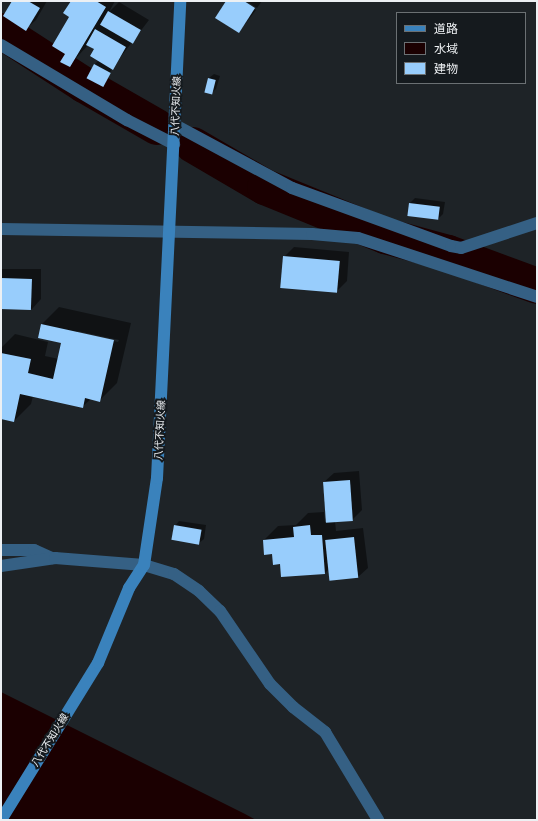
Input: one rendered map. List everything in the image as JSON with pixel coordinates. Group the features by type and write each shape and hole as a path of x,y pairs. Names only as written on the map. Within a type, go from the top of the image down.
{"main road":[{"name":"八代不知火線","path":"1,820 98,663 129,588 144,565 157,478 180,1"}],"street":[{"path":"1,45 127,120 174,144"},
{"path":"175,125 292,188 451,246 461,248 537,223"},
{"path":"1,229 170,233 312,234 358,238 537,297"},
{"path":"1,550 34,550 55,558"},
{"path":"1,566 55,558 144,565 174,574 199,591 220,611 270,684 293,708 326,732 378,820"}],"water":[{"path":"1,692 245,814 256,820 1,820"}],"building":[{"path":"12,1 28,1 40,8 26,31 3,16"},
{"path":"71,1 96,1 106,7 70,67 60,62 65,54 52,46 69,17 63,13"},
{"path":"226,1 244,1 255,8 239,33 215,18"},
{"path":"108,11 141,30 133,44 100,25"},
{"path":"95,29 126,47 113,70 90,56 94,49 86,45"},
{"path":"94,64 111,73 103,87 86,78"},
{"path":"208,78 216,80 212,94 204,93"},
{"path":"409,203 440,207 438,220 407,216"},
{"path":"283,256 340,261 337,293 280,288"},
{"path":"1,278 32,279 31,310 1,309"},
{"path":"41,324 114,340 100,402 85,398 83,408 20,394 14,422 1,419 1,353 31,359 28,373 53,379 61,343 38,338"},
{"path":"350,480 353,521 326,523 323,482"},
{"path":"174,525 202,530 199,545 171,540"},
{"path":"310,525 311,535 322,535 325,574 281,577 280,564 273,565 272,554 264,555 263,540 294,537 293,527"},
{"path":"354,537 358,578 329,581 325,540"}],"waterway":[{"path":"1,31 84,85 157,127"},
{"path":"193,145 265,187 385,236 448,253 537,286"}]}
